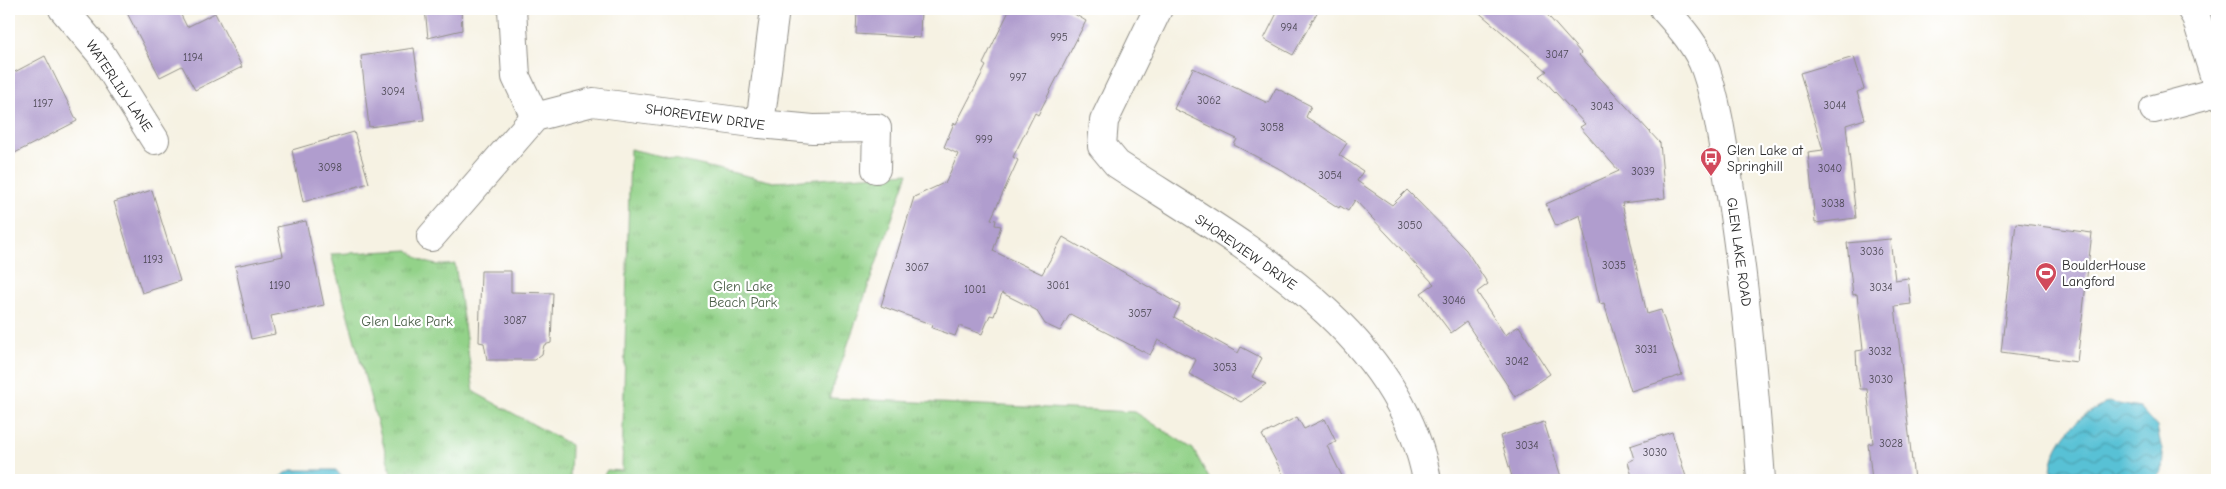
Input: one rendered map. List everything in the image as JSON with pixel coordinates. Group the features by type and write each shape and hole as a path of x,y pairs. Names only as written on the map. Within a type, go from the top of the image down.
{"street":[{"name":"WATERLILY LANE","path":"63,9 100,54 155,140"},
{"path":"431,238 535,117 516,77 512,9"},
{"path":"760,124 776,9"},
{"name":"SHOREVIEW DRIVE","path":"1158,9 1104,121 1102,146 1116,164 1270,265 1316,301 1361,347 1398,401 1414,435 1427,480"},
{"name":"GLEN LAKE ROAD","path":"1664,9 1688,36 1706,71 1721,137 1748,317 1761,480"},
{"path":"2191,9 2196,16 2217,85"},
{"path":"2154,109 2217,92"},
{"name":"SHOREVIEW DRIVE","path":"535,117 593,102 760,124 814,129 877,128 876,169"}],"green space":[{"name":"Glen Lake Beach Park","path":"630,149 774,182 908,173 829,398 1135,412 1193,449 1210,480 601,480 607,470 622,471"},
{"name":"Glen Lake Park","path":"409,250 419,259 436,265 455,264 474,392 571,445 570,480 393,480 331,254"}],"water":[{"path":"2108,402 2140,408 2157,427 2163,455 2162,472 2155,480 2052,480 2051,472 2054,455 2063,438 2081,418"},
{"path":"291,470 336,470 344,480 275,480"}],"building":[{"path":"125,9 178,9 187,27 215,13 242,67 195,90 182,66 160,77"},
{"path":"425,9 461,9 462,30 428,38"},
{"path":"857,9 921,9 920,38 856,34"},
{"path":"1010,9 1066,9 1086,21 1038,115 1035,113 1013,157 1018,160 991,219 996,220 995,225 1001,226 993,251 1042,274 1063,237 1180,305 1174,317 1238,353 1241,347 1262,358 1252,377 1266,384 1241,402 1189,374 1196,360 1158,340 1150,355 1070,314 1060,331 1045,324 1036,310 1002,293 994,316 990,315 982,334 959,326 955,336 932,328 933,325 881,306 914,197 946,182 958,154 944,147 954,123 956,124 986,66 983,64"},
{"path":"1279,9 1319,9 1293,55 1264,39"},
{"path":"1475,9 1542,9 1581,53 1579,55 1660,143 1665,198 1622,203 1647,314 1661,310 1682,375 1631,391 1604,303 1600,304 1580,215 1556,226 1546,204 1619,171 1580,127 1585,124 1540,76 1547,71"},
{"path":"414,48 424,120 369,127 361,56"},
{"path":"45,56 77,121 9,156 9,75"},
{"path":"1854,57 1864,89 1857,92 1865,119 1846,125 1856,218 1815,223 1808,152 1823,150 1800,73"},
{"path":"1193,68 1268,103 1276,88 1311,106 1306,117 1347,143 1339,155 1363,171 1357,181 1392,205 1407,190 1466,250 1488,284 1477,292 1505,335 1519,326 1550,374 1515,397 1466,322 1451,333 1421,293 1434,284 1355,200 1348,211 1340,206 1339,208 1278,168 1234,145 1237,139 1174,109"},
{"path":"354,132 369,183 303,202 292,150"},
{"path":"152,190 180,281 142,293 114,202"},
{"path":"306,221 324,305 271,316 275,334 251,339 235,266 283,256 277,227"},
{"name":"BoulderHouse Langford","path":"2016,223 2092,233 2077,362 2001,352"},
{"path":"1890,239 1895,280 1908,278 1911,304 1895,306 1914,480 1872,480 1868,444 1873,443 1867,389 1860,389 1857,370 1856,351 1863,350 1857,294 1853,295 1847,243"},
{"path":"481,271 511,271 511,292 553,293 551,343 544,345 542,354 534,360 487,360 484,343 479,342"},
{"path":"1297,417 1304,429 1325,419 1336,442 1327,446 1344,480 1286,480 1262,435"},
{"path":"1544,422 1562,480 1513,480 1500,436"},
{"path":"1672,432 1687,480 1633,480 1628,462 1634,459 1630,446"}],"place":[{"name":"Glen Lake at Springhill","path":"1711,177"},
{"name":"BoulderHouse Langford","path":"2046,292"}]}
